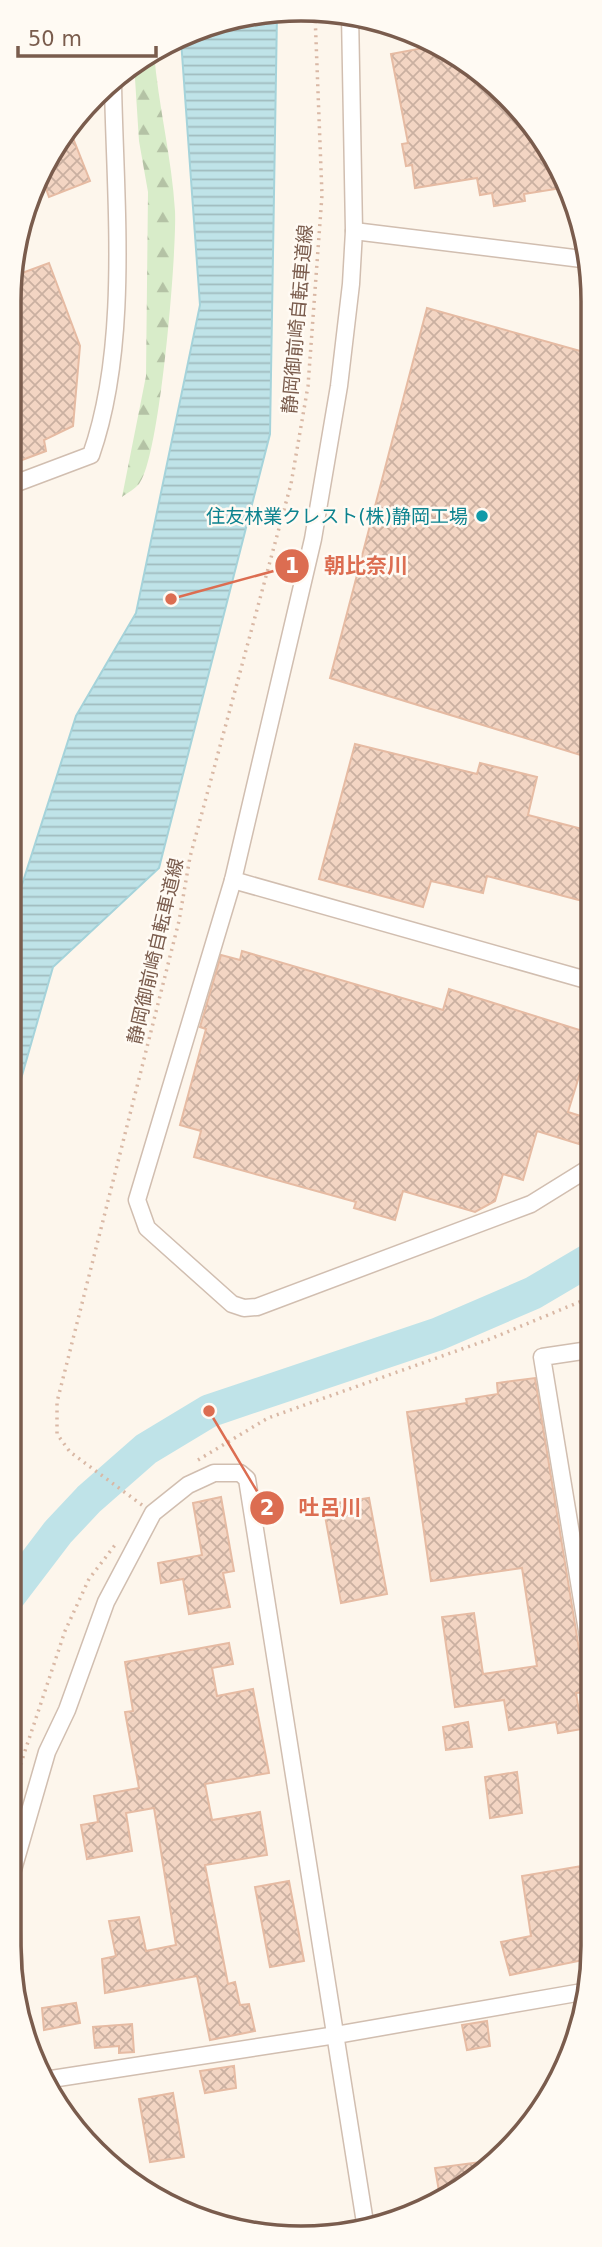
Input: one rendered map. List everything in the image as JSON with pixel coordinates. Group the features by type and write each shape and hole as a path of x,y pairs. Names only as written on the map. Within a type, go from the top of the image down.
{"street":[{"path":"349,25 354,231 340,386 313,540 233,880 137,1200 147,1228 232,1304 244,1308 257,1307 531,1204 581,1173"},
{"path":"21,481 91,455 102,422 116,305 113,93"},
{"path":"354,231 578,259"},
{"path":"233,880 581,978"},
{"path":"581,1351 542,1357 581,1594"},
{"path":"21,1842 47,1752 66,1710 106,1602 153,1513 188,1485 214,1473 240,1473 247,1479 364,2219"},
{"path":"55,2078 336,2035 577,1993"}],"path":[{"name":"静岡御前崎自転車道線","path":"153,1513 70,1452 57,1434 57,1402 179,920 190,857 290,484 308,386 322,195 315,22"},
{"path":"198,1460 268,1418 490,1339 581,1301"},
{"path":"21,1763 65,1631 89,1579 117,1542"}],"green space":[{"path":"155,62 175,211 173,267 166,353 154,436 147,467 139,484 122,497 146,376 148,192 139,141 135,76"}],"water":[{"path":"277,22 270,434 159,868 53,967 21,1079 21,888 76,716 136,613 200,305 182,48 246,26"}],"building":[{"path":"421,48 457,68 486,90 512,116 534,145 557,189 524,194 525,201 494,206 492,193 480,195 477,178 415,188 412,165 406,166 402,144 408,143 391,54"},
{"path":"73,138 90,181 49,197 45,187"},
{"path":"49,263 80,346 73,426 44,440 46,451 21,460 21,301 23,273"},
{"name":"住友林業クレスト(株)静岡工場","path":"427,308 581,351 581,755 330,678"},
{"path":"355,744 477,774 480,763 537,777 528,815 581,829 581,901 487,876 483,893 431,881 423,907 319,879"},
{"path":"242,951 443,1010 449,989 581,1030 581,1070 568,1112 581,1116 579,1144 537,1131 523,1180 503,1174 495,1201 475,1212 403,1191 395,1220 354,1208 356,1202 194,1157 201,1131 180,1125 206,1029 200,1027 221,955 240,960"},
{"path":"535,1378 581,1661 581,1692 576,1693 581,1729 558,1733 556,1722 509,1730 504,1700 455,1707 442,1617 474,1613 483,1674 537,1666 522,1568 431,1581 407,1412 467,1403 466,1399 498,1394 497,1383"},
{"path":"221,1497 234,1571 223,1573 230,1607 189,1614 183,1579 161,1583 158,1563 202,1555 193,1503"},
{"path":"369,1498 387,1594 341,1603 323,1505"},
{"path":"229,1643 233,1664 212,1668 217,1696 253,1689 269,1773 205,1784 212,1820 260,1812 267,1855 205,1865 228,1984 235,1982 240,2005 249,2004 255,2031 210,2040 197,1976 105,1993 102,1959 116,1956 109,1921 139,1917 146,1951 176,1945 154,1808 126,1813 132,1851 87,1859 81,1825 98,1822 94,1796 139,1788 125,1712 133,1711 125,1662"},
{"path":"468,1722 472,1747 446,1750 443,1727"},
{"path":"517,1772 522,1813 490,1818 485,1777"},
{"path":"581,1866 580,1961 510,1975 501,1942 531,1936 522,1876"},
{"path":"289,1881 304,1961 270,1967 255,1887"},
{"path":"76,2003 80,2023 44,2030 42,2008"},
{"path":"487,2021 490,2046 467,2050 462,2025"},
{"path":"132,2024 134,2052 119,2053 119,2046 95,2048 93,2027"},
{"path":"234,2066 236,2088 205,2093 200,2071"},
{"path":"173,2093 184,2157 150,2162 139,2099"},
{"path":"479,2162 439,2189 435,2168"}],"waterway":[{"path":"21,1581 58,1532 89,1499 146,1449 209,1411 438,1334 533,1293 581,1265"}],"place":[{"name":"住友林業クレスト(株)静岡工場","path":"482,516"},
{"name":"朝比奈川","path":"171,599"},
{"name":"吐呂川","path":"209,1411"}]}
